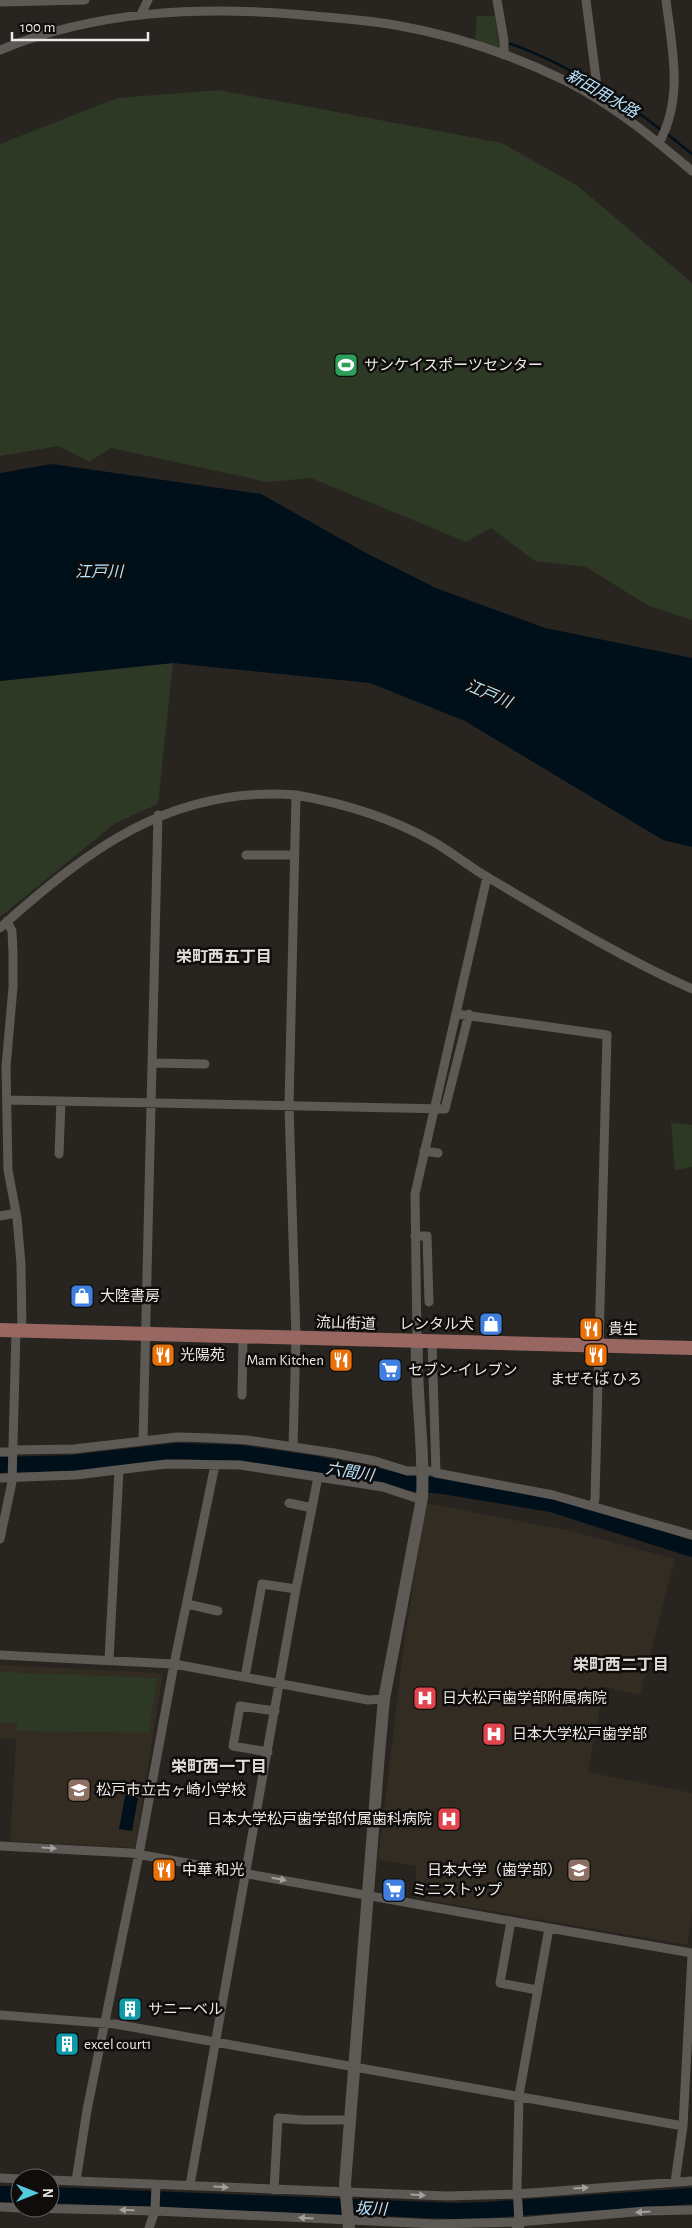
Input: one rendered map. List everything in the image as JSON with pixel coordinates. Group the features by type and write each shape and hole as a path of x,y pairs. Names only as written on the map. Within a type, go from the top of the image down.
{"main road":[{"name":"流山街道","path":"0,1330 692,1348"}],"street":[{"path":"0,2 85,0"},
{"path":"142,14 148,0"},
{"path":"497,0 504,41 504,54"},
{"path":"586,0 597,86 591,95"},
{"path":"659,143 668,128 676,83 666,0"},
{"path":"0,50 59,28 142,14 225,10 350,19 434,33 504,54 533,66 591,95 632,121 692,171"},
{"path":"0,1539 12,1478 21,1264 16,1213 4,1172 4,1133 7,1100 4,1045 13,987 13,952 12,931 3,925 42,890 109,841 158,815 225,797 277,793 296,795 340,804 402,827 439,845 487,877 634,960 692,989"},
{"path":"293,1447 296,1338 288,1106 296,795"},
{"path":"143,1441 158,815"},
{"path":"246,855 294,855"},
{"path":"348,2221 346,2193 350,2120 384,1699 427,1472 424,1341 415,1236 415,1194 487,877"},
{"path":"457,1014 469,1014 606,1035 600,1346 595,1499 593,1505"},
{"path":"7,1100 445,1109 469,1014"},
{"path":"152,1063 205,1064"},
{"path":"59,1154 61,1101"},
{"path":"424,1150 438,1152"},
{"path":"0,1216 16,1213"},
{"path":"415,1236 427,1236 429,1302"},
{"path":"243,1337 245,1389"},
{"path":"0,1452 74,1449 178,1437 210,1438 293,1447 375,1461 407,1471 436,1473 553,1494 692,1535"},
{"path":"0,1478 76,1475 166,1464 240,1465 383,1487 422,1498"},
{"path":"76,2181 87,2110 106,2022 174,1664 215,1465"},
{"path":"108,1660 119,1470"},
{"path":"190,2185 296,1589 318,1477"},
{"path":"289,1503 312,1508"},
{"path":"245,1677 262,1584 296,1589"},
{"path":"187,1604 218,1611"},
{"path":"0,1655 174,1664 368,1700 384,1699"},
{"path":"268,1752 232,1746 240,1706 275,1711"},
{"path":"0,1846 139,1854 692,1954 683,2126 675,2182"},
{"path":"511,1921 500,1983 537,1990"},
{"path":"519,2223 519,2095 549,1928"},
{"path":"0,2015 106,2022 683,2126"},
{"path":"274,2190 278,2118 350,2120"},
{"path":"60,2180 447,2196 518,2195 692,2181"},
{"path":"149,2228 155,2209 156,2185"},
{"path":"60,2208 155,2209 348,2221 436,2224 519,2223 646,2211 692,2210"}],"shaded area":[{"name":"日本大学松戸歯学部","path":"426,1503 571,1531 675,1559 640,1695 604,1687 588,1772 692,1793 692,1914 687,1945 416,1898 416,1866 378,1859 405,1636"},
{"name":"松戸市立古ヶ崎小学校","path":"0,1665 163,1673 135,1848 10,1841 16,1739 0,1738"}],"green space":[{"path":"477,16 495,16 500,50 475,39"},
{"name":"サンケイスポーツセンター","path":"219,90 502,143 578,186 692,283 692,620 649,606 586,567 535,561 491,528 466,542 311,478 267,482 111,448 89,462 59,446 0,456 0,144 117,98"},
{"path":"173,663 158,804 114,824 0,917 0,681"},
{"path":"671,1123 692,1125 692,1167 675,1170"},
{"path":"0,1672 157,1678 149,1733 17,1731 17,1723 0,1723"}],"water":[{"name":"江戸川","path":"52,464 261,494 366,553 436,588 545,628 692,658 692,847 663,840 465,721 370,683 173,663 0,681 0,473"},
{"path":"125,1796 138,1798 132,1831 119,1829"}],"waterway":[{"name":"新田用水路","path":"508,43 547,59 588,80 645,117 661,130"},
{"name":"新田用水路","path":"666,133 692,154"},
{"name":"六間川","path":"0,1465 73,1463 177,1451 240,1453 316,1464 410,1483 443,1486 551,1504 692,1549"},
{"name":"坂川","path":"0,2194 10,2194"},
{"name":"坂川","path":"60,2195 455,2211 692,2196"},
{"path":"452,2221 455,2211"}],"place":[{"name":"サンケイスポーツセンター","path":"346,365"},
{"name":"大陸書房","path":"82,1296"},
{"name":"レンタル犬","path":"491,1324"},
{"name":"貴生","path":"591,1329"},
{"name":"光陽苑","path":"163,1355"},
{"name":"まぜそば ひろ","path":"596,1355"},
{"name":"Mam Kitchen","path":"341,1360"},
{"name":"セブン-イレブン","path":"390,1370"},
{"name":"日大松戸歯学部附属病院","path":"425,1698"},
{"name":"日本大学松戸歯学部","path":"494,1734"},
{"name":"松戸市立古ヶ崎小学校","path":"79,1790"},
{"name":"日本大学松戸歯学部付属歯科病院","path":"449,1819"},
{"name":"中華 和光","path":"164,1870"},
{"name":"日本大学（歯学部）","path":"579,1870"},
{"name":"ミニストップ","path":"394,1890"},
{"name":"サニーベル","path":"130,2009"},
{"name":"excel court1","path":"67,2044"}],"district":[{"name":"栄町西五丁目","path":"224,956"},
{"name":"栄町西二丁目","path":"621,1664"},
{"name":"栄町西一丁目","path":"219,1766"}]}
